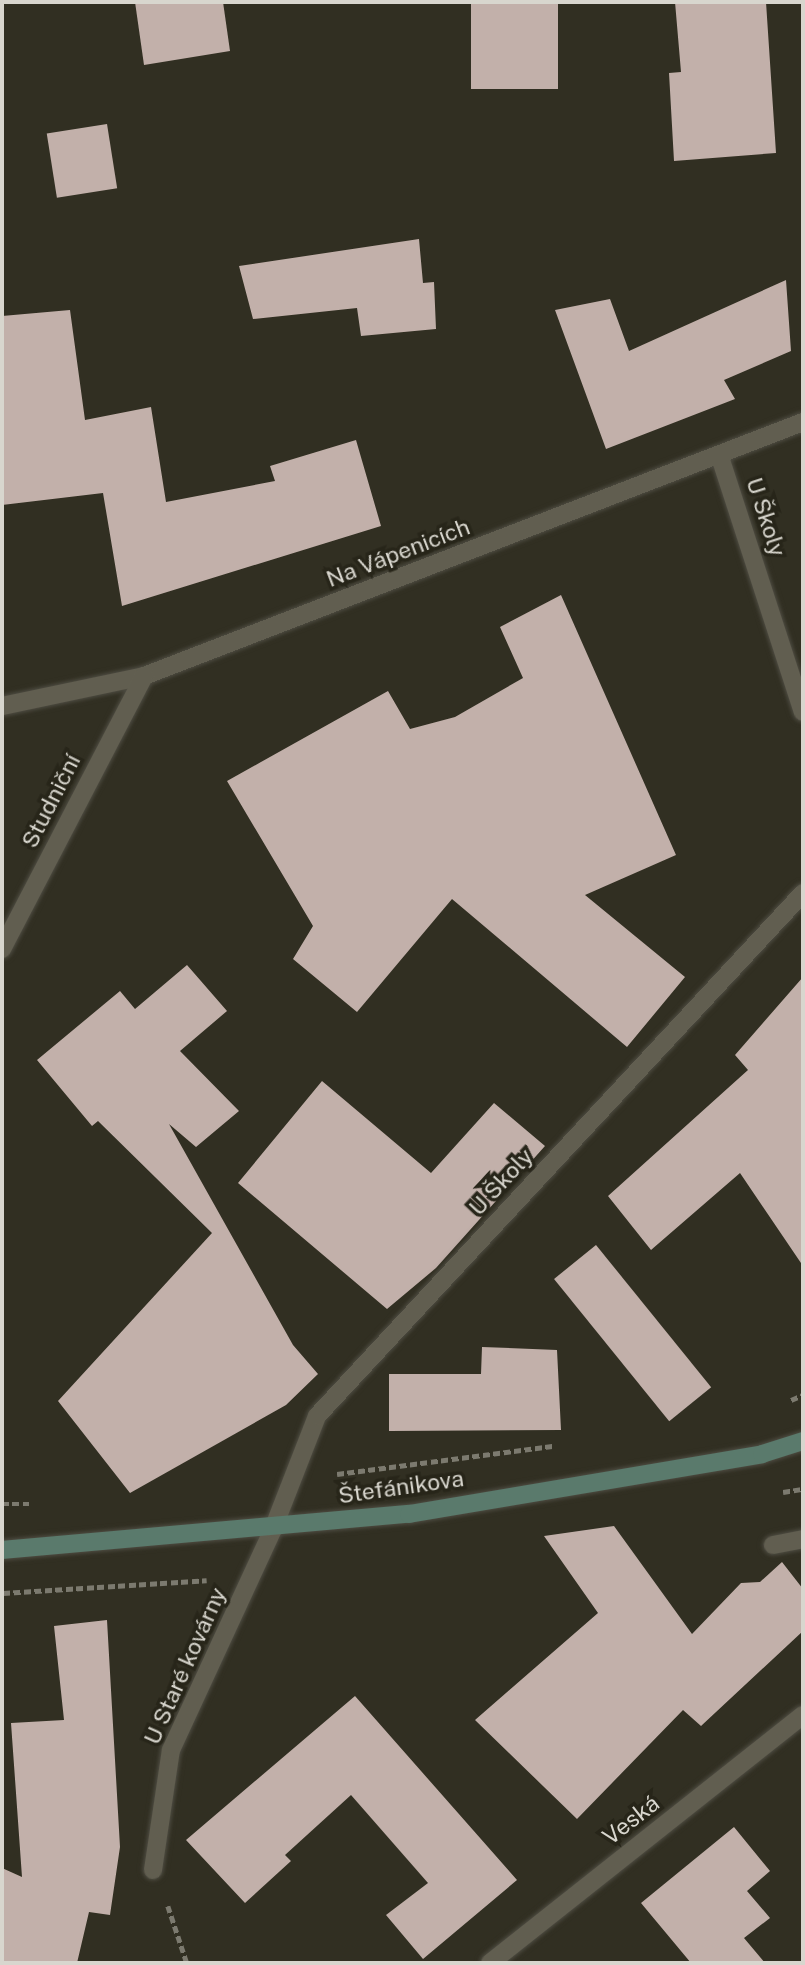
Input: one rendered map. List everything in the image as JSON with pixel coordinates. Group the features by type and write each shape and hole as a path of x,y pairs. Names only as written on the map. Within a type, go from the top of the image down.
{"street":[{"name":"Na Vápenicích","path":"2,706 144,676 720,457 803,422"},
{"name":"U Školy","path":"720,457 803,712"},
{"name":"Studniční","path":"2,949 144,676"},
{"name":"U Školy","path":"273,1528 317,1416 803,893"},
{"name":"Štefánikova","path":"2,1550 409,1514 762,1454 803,1441"},
{"name":"U Staré kovárny","path":"153,1870 171,1749 273,1528"},
{"path":"773,1545 803,1539"},
{"name":"Veská","path":"489,1963 803,1715"}],"path":[{"path":"779,1405 803,1395"},
{"path":"292,1480 568,1444"},
{"path":"2,1504 42,1504"},
{"path":"153,1870 187,1963"}],"building":[{"path":"135,2 223,2 230,51 144,65"},
{"path":"471,2 558,2 558,89 471,89"},
{"path":"675,2 766,2 776,153 674,161 669,73 681,72"},
{"path":"107,124 117,188 57,198 47,134"},
{"path":"419,239 423,283 434,282 436,329 361,336 357,308 253,319 239,266"},
{"path":"786,280 791,351 724,380 735,399 606,449 555,310 610,299 629,351"},
{"path":"70,310 85,420 151,407 166,502 275,481 270,466 356,440 381,526 122,606 103,493 2,505 2,316"},
{"path":"561,595 676,855 585,895 685,977 627,1047 452,899 357,1012 293,959 313,926 227,781 388,691 410,729 455,717 523,678 500,627"},
{"path":"187,965 227,1011 180,1051 239,1111 196,1147 169,1124 293,1345 318,1374 286,1405 130,1493 58,1401 212,1233 98,1121 92,1126 37,1060 120,991 135,1009"},
{"path":"803,977 803,1266 740,1173 651,1250 608,1196 748,1070 735,1055"},
{"path":"322,1081 431,1173 494,1103 545,1146 436,1268 387,1309 238,1183"},
{"path":"596,1245 711,1387 669,1421 554,1279"},
{"path":"482,1347 557,1350 561,1430 389,1431 389,1374 481,1374"},
{"path":"614,1526 692,1634 741,1583 760,1582 782,1562 803,1589 803,1631 701,1726 683,1710 577,1819 475,1720 598,1613 544,1536"},
{"path":"107,1620 120,1847 110,1915 89,1912 77,1963 2,1963 2,1868 22,1877 11,1723 64,1720 54,1626"},
{"path":"355,1696 517,1880 423,1959 386,1915 428,1883 351,1795 285,1855 291,1861 245,1903 186,1840"},
{"path":"734,1827 770,1871 747,1891 770,1918 744,1938 765,1963 691,1963 641,1903"}]}
